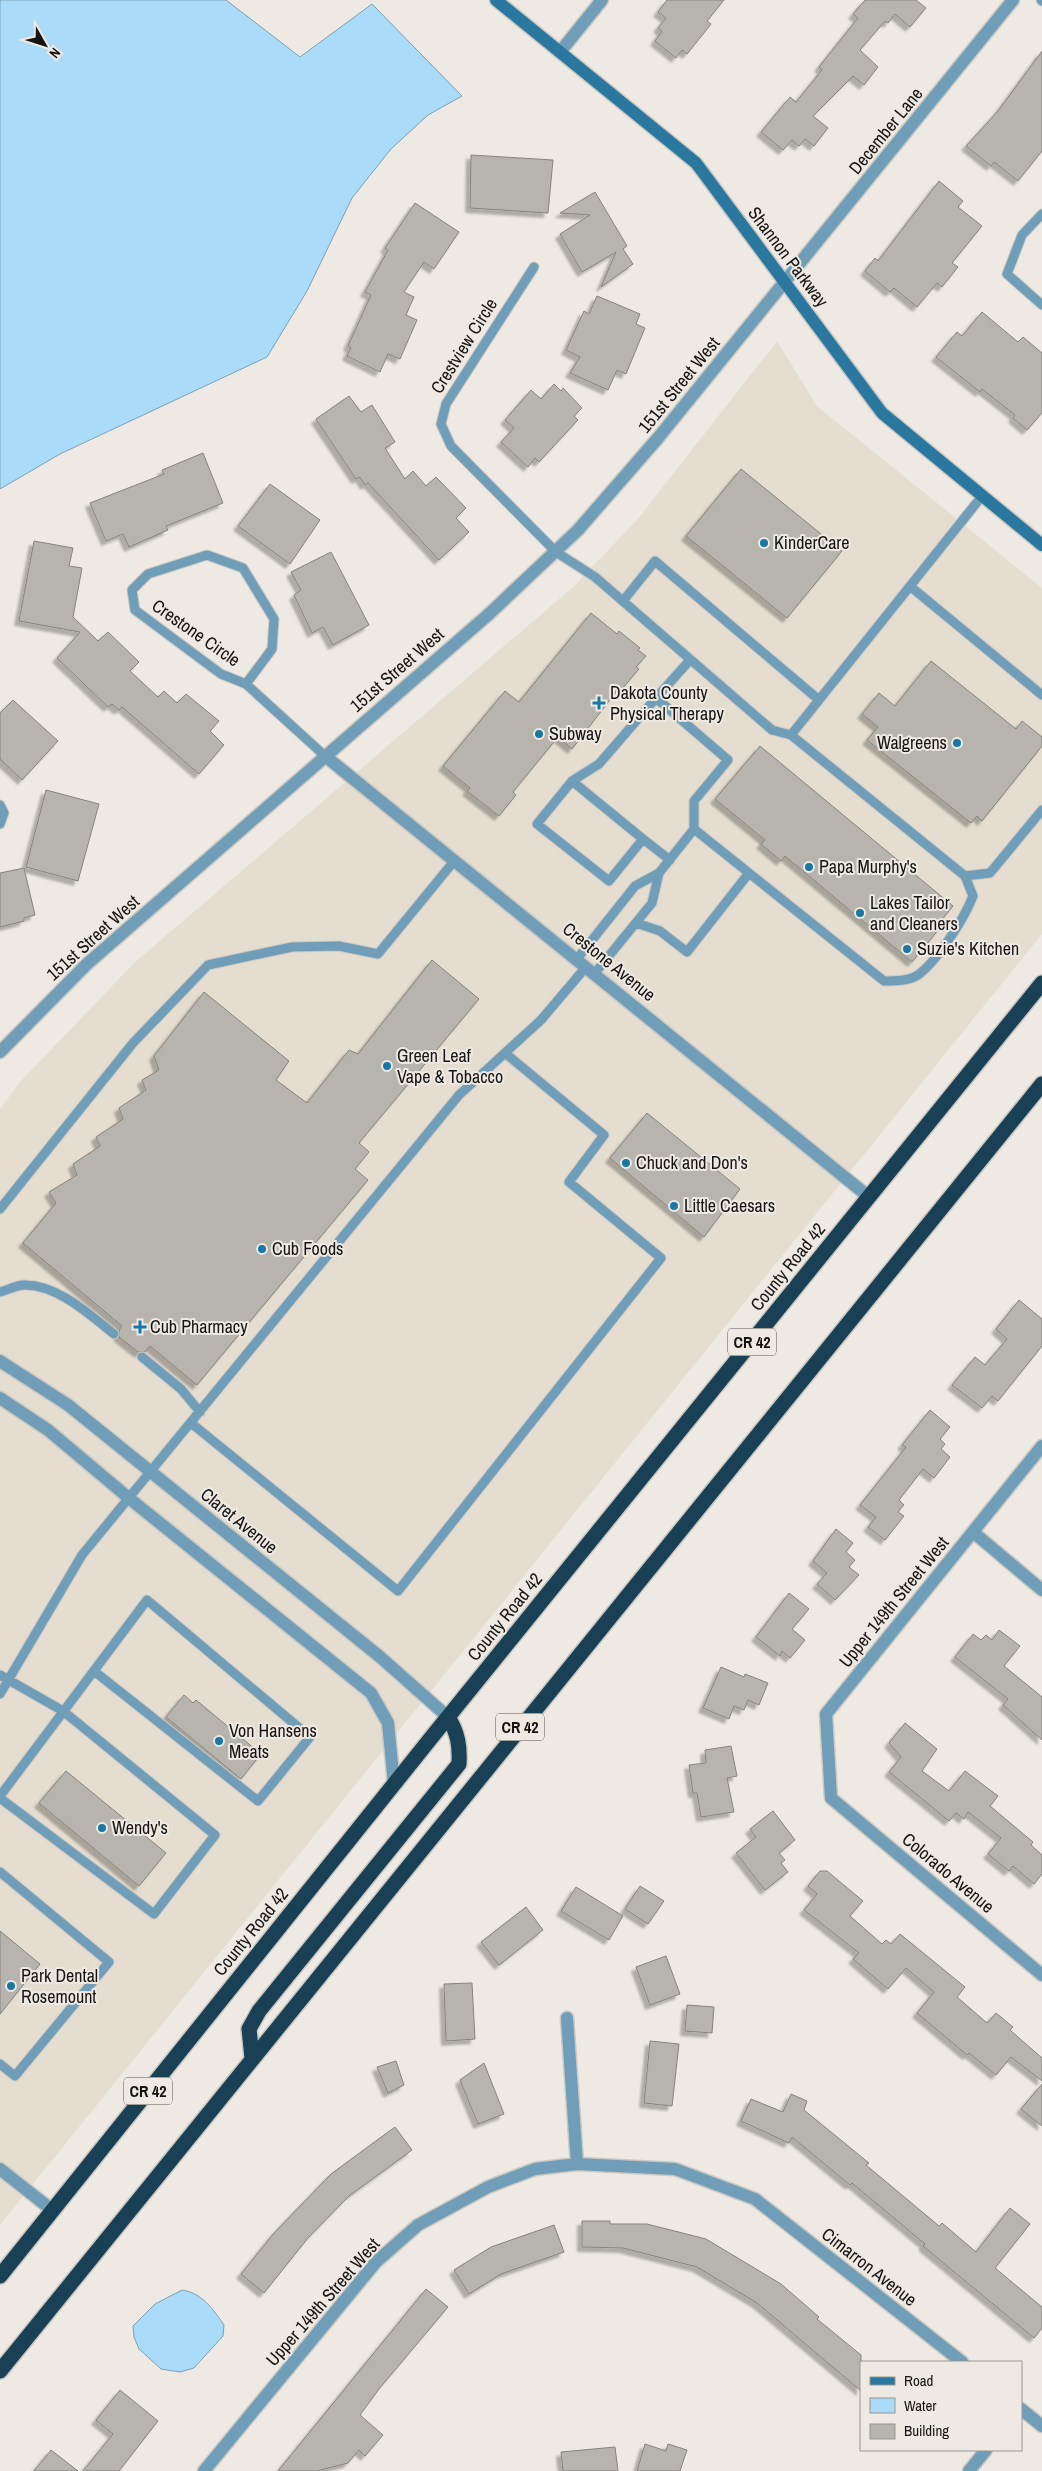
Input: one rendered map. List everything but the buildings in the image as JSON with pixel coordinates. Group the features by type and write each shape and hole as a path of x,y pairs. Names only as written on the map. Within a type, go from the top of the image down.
{"highway":[{"name":"County Road 42","path":"0,2276 394,1784 1042,983"},
{"name":"CR 42","path":"0,2371 1042,1084"},
{"path":"252,2058 249,2030 259,2011 458,1764 460,1749 456,1730 448,1717"}],"street":[{"name":"Shannon Parkway","path":"496,0 696,163 882,413 1042,545"},
{"path":"560,52 602,0"},
{"name":"December Lane","path":"785,283 1013,0"},
{"name":"151st Street West","path":"0,1052 87,964 489,614 556,552 622,480 785,283"},
{"name":"Crestone Avenue","path":"325,756 869,1197"},
{"name":"Claret Avenue","path":"0,1361 55,1395 379,1656 448,1717"},
{"path":"0,1398 48,1430 130,1499 371,1692 388,1723 394,1784"},
{"name":"Upper 149th Street West","path":"831,1798 826,1714 1042,1446"},
{"path":"973,1532 1042,1590"},
{"name":"Colorado Avenue","path":"831,1798 1042,1975"},
{"path":"567,2018 577,2164"},
{"name":"Upper 149th Street West","path":"204,2471 376,2262 418,2225 488,2187 535,2169 577,2164 675,2170 755,2199"},
{"path":"0,2169 52,2210"},
{"name":"Cimarron Avenue","path":"755,2199 961,2361"},
{"path":"1022,2410 1042,2426"},
{"path":"969,2471 985,2451"}],"lane":[{"path":"1042,214 1022,235 1006,274 1042,305"},
{"name":"Crestview Circle","path":"534,267 446,404 440,424 451,446 556,552 595,577 772,730 791,735 964,876"},
{"path":"791,735 982,496"},
{"name":"Crestone Circle","path":"246,684 272,649 274,619 243,568 206,555 148,574 132,590 135,610 222,674 246,684 325,756"},
{"path":"623,602 655,561 820,700"},
{"path":"911,587 1042,696"},
{"path":"643,839 609,881 537,824 572,781 599,764 690,660"},
{"path":"0,1694 82,1555 130,1499 460,1095 541,1020 586,966 635,886 659,873 694,829 694,801 728,760 656,698"},
{"path":"572,781 670,860"},
{"path":"0,805 4,813 0,824"},
{"path":"694,829 884,981 899,981 917,976 965,916 973,896 964,876 990,873 1042,810"},
{"path":"0,1209 133,1043 208,965 292,947 339,946 378,954 455,860"},
{"path":"586,966 636,923 652,903 659,873"},
{"path":"636,923 660,931 687,952 749,873"},
{"path":"191,1423 398,1591 661,1258 569,1182 604,1135 506,1053"},
{"path":"0,1292 22,1285 48,1290 83,1309 114,1334"},
{"path":"142,1357 182,1388 200,1412"},
{"path":"0,1675 63,1711 215,1835 154,1914 0,1797 63,1711 147,1600 310,1737 258,1801 94,1671"},
{"path":"0,1872 110,1962 15,2076 0,2064"}],"shaded area":[{"path":"777,341 817,406 1042,588 1042,934 0,2225 0,1109 20,1082 135,962 572,588 637,520"}],"water":[{"path":"0,0 226,0 300,57 372,4 462,96 428,115 391,149 352,198 307,291 267,357 60,454 0,489"},
{"path":"182,2290 201,2298 224,2325 223,2336 194,2368 180,2372 161,2369 139,2349 134,2337 133,2326 155,2304"}],"place":[{"name":"KinderCare","path":"764,543"},
{"name":"Dakota County Physical Therapy","path":"599,703"},
{"name":"Subway","path":"539,734"},
{"name":"Walgreens","path":"957,743"},
{"name":"Papa Murphy's","path":"809,867"},
{"name":"Lakes Tailor and Cleaners","path":"860,913"},
{"name":"Suzie's Kitchen","path":"907,949"},
{"name":"Green Leaf Vape & Tobacco","path":"387,1066"},
{"name":"Chuck and Don's","path":"626,1163"},
{"name":"Little Caesars","path":"674,1206"},
{"name":"Cub Foods","path":"262,1249"},
{"name":"Cub Pharmacy","path":"140,1327"},
{"name":"Von Hansens Meats","path":"219,1741"},
{"name":"Wendy's","path":"102,1828"},
{"name":"Park Dental Rosemount","path":"11,1986"}]}
